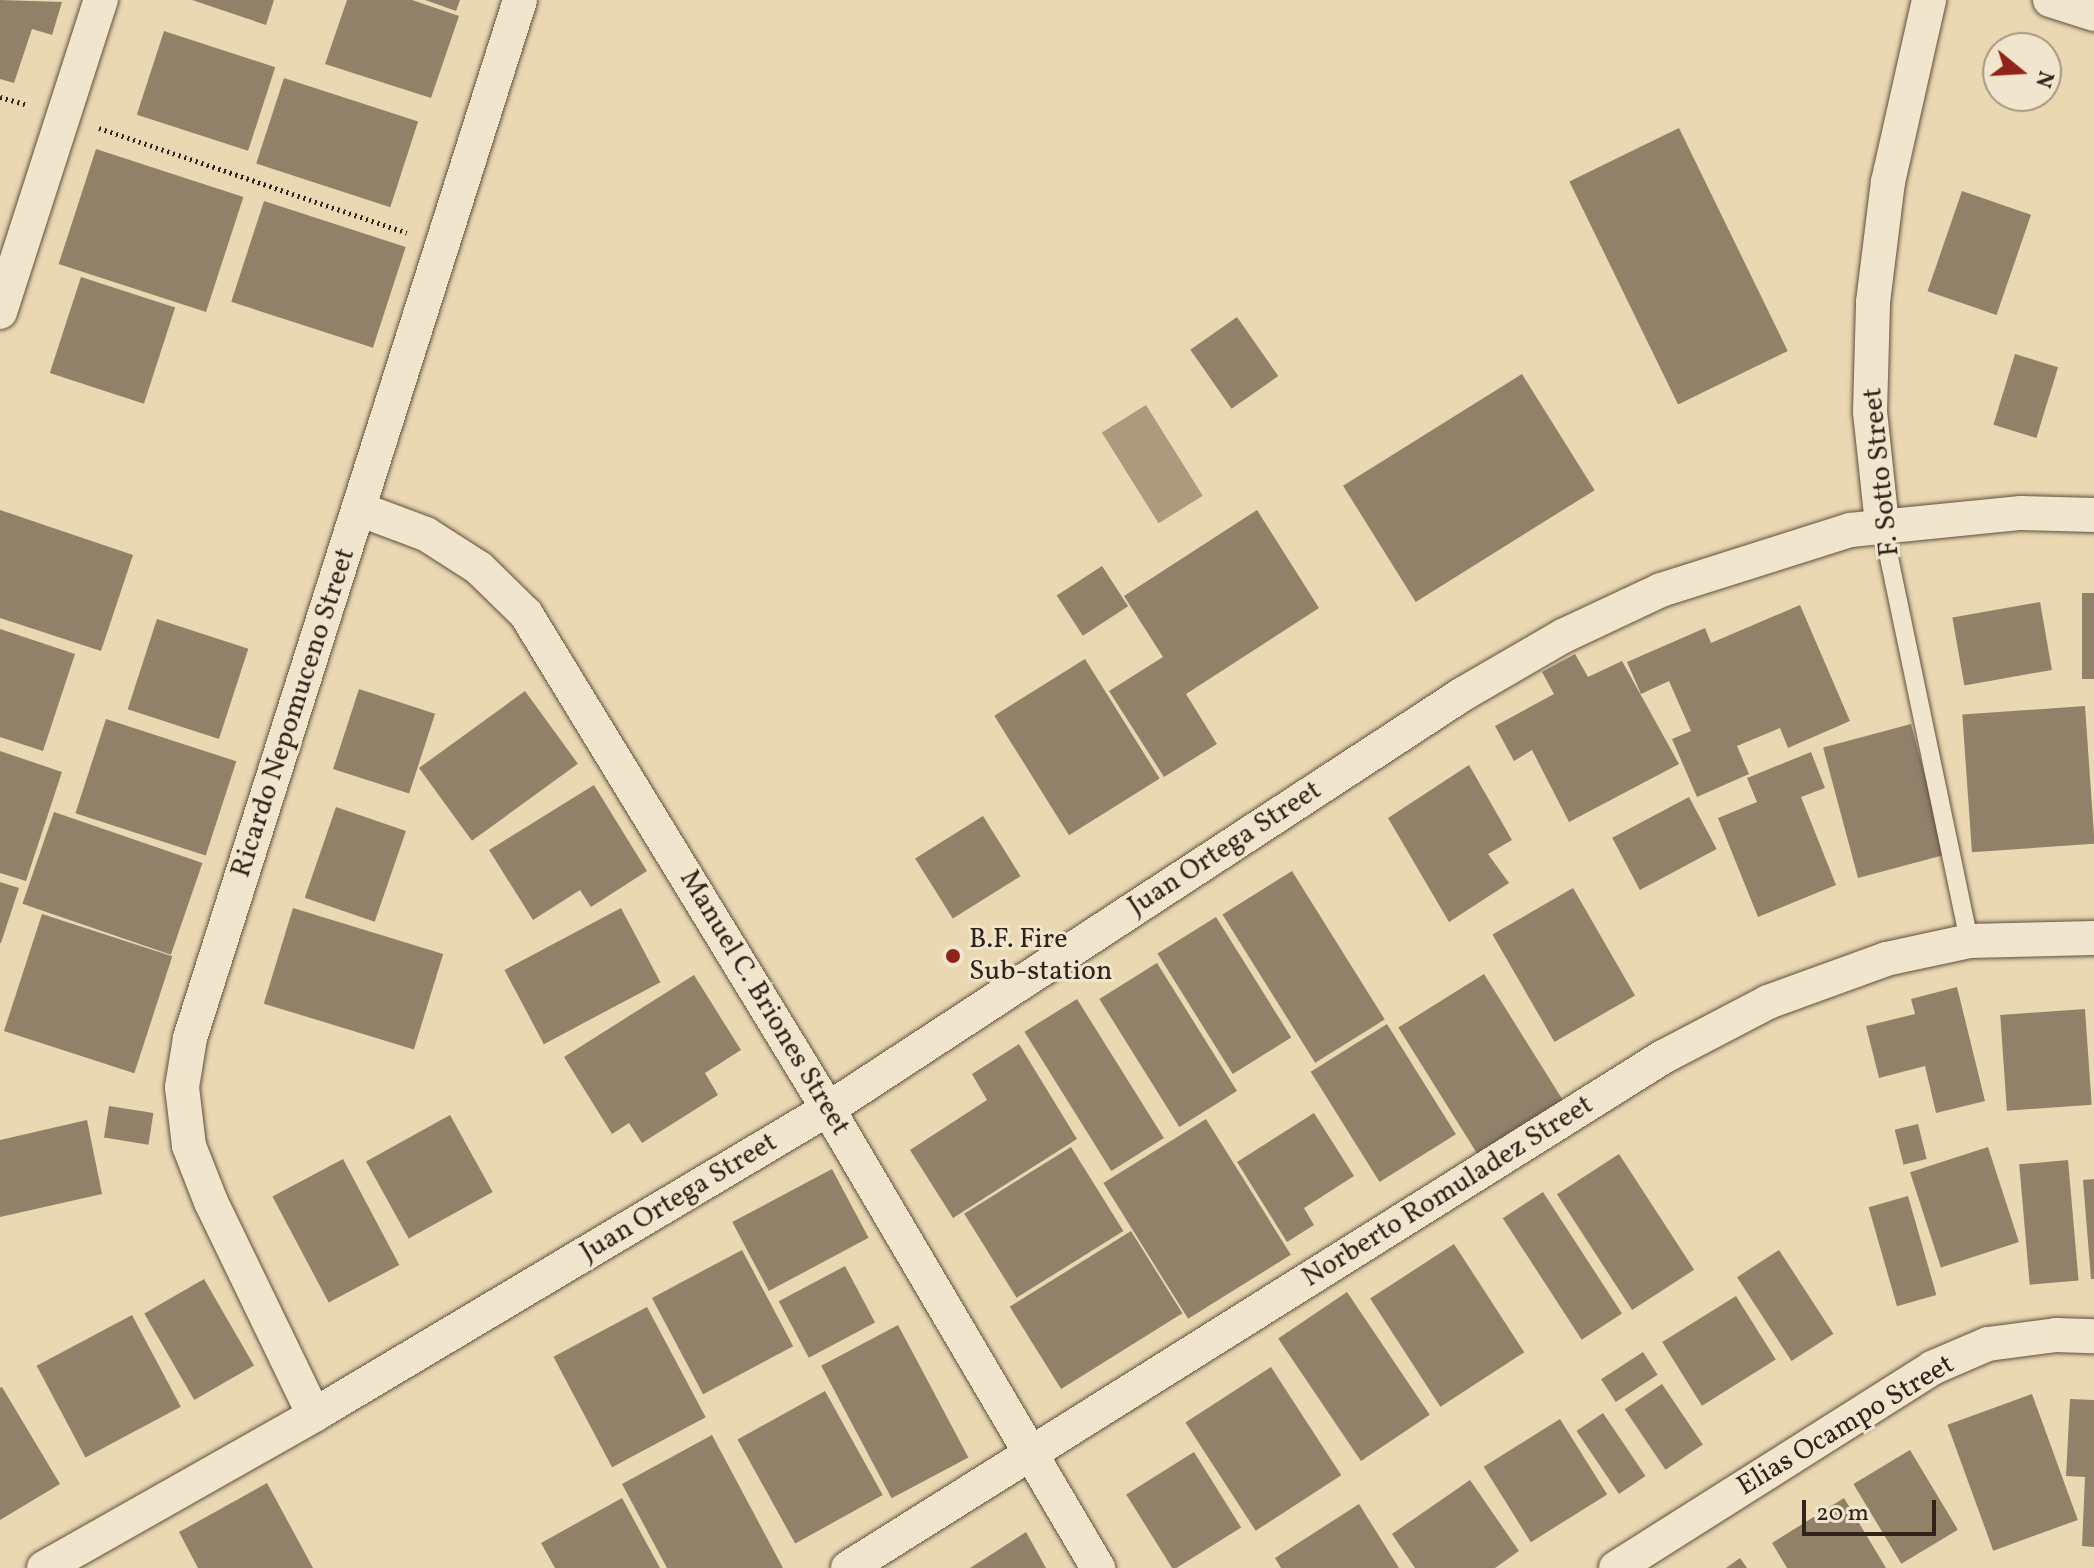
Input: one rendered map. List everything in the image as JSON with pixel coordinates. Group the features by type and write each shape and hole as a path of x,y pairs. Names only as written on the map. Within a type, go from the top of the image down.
{"street":[{"path":"0,312 101,0"},
{"name":"Ricardo Nepomuceno Street","path":"314,1415 211,1202 189,1146 182,1087 190,1038 520,0"},
{"name":"F. Sotto Street","path":"1882,524 1870,412 1873,302 1888,182 1929,0"},
{"path":"2050,0 2094,14"},
{"name":"Manuel C. Briones Street","path":"359,509 426,534 479,568 526,614 828,1109 1098,1568"},
{"name":"Juan Ortega Street","path":"44,1568 314,1415 828,1109 1450,702 1563,636 1661,590 1741,562 1882,524 2021,513 2094,515"},
{"name":"Norberto Romuladez Street","path":"848,1568 1663,1057 1768,1002 1886,959 1969,941 2094,938"},
{"name":"Elias Ocampo Street","path":"1616,1568 1932,1368 1988,1344 2056,1335 2094,1336"}],"lane":[{"name":"F. Sotto Street","path":"1882,524 1969,941"}],"path":[{"path":"63,116 442,245"}],"shaded area":[{"path":"1146,405 1203,496 1159,523 1102,433"}],"building":[{"path":"0,0 62,2 52,35 32,29 14,83 0,79"},
{"path":"192,0 274,0 266,25"},
{"path":"347,0 412,0 459,16 431,98 325,64"},
{"path":"425,0 460,0 456,11"},
{"path":"164,31 275,67 248,151 137,115"},
{"path":"284,78 418,122 390,207 256,164"},
{"path":"1679,128 1788,351 1678,404 1569,181"},
{"path":"96,149 243,197 206,312 59,264"},
{"path":"1962,191 2031,215 1997,315 1927,291"},
{"path":"264,201 406,247 373,348 231,302"},
{"path":"81,277 175,308 144,404 50,373"},
{"path":"1237,317 1278,376 1232,409 1190,350"},
{"path":"2015,354 2058,367 2036,438 1993,425"},
{"path":"1522,374 1595,490 1416,602 1343,486"},
{"path":"0,510 133,555 101,651 0,618"},
{"path":"1257,510 1319,608 1186,694 1217,744 1164,777 1109,691 1163,657 1124,596"},
{"path":"1102,566 1128,606 1083,636 1057,595"},
{"path":"2082,593 2094,593 2094,679 2082,679"},
{"path":"2040,602 2052,670 1964,685 1952,617"},
{"path":"1800,605 1850,721 1788,748 1780,728 1737,746 1749,774 1697,797 1672,739 1691,731 1669,681 1641,694 1627,662 1705,628 1711,643"},
{"path":"157,619 248,649 219,739 128,709"},
{"path":"0,629 75,654 43,751 0,737"},
{"path":"1575,654 1588,677 1622,661 1679,764 1569,822 1532,750 1514,761 1495,726 1554,694 1542,672"},
{"path":"1085,659 1160,779 1069,835 994,716"},
{"path":"359,689 435,714 409,794 333,769"},
{"path":"525,691 578,764 472,841 419,768"},
{"path":"2085,706 2094,844 1972,852 1962,715"},
{"path":"106,719 236,761 206,855 75,813"},
{"path":"1911,724 1946,854 1858,878 1823,748"},
{"path":"0,751 62,772 26,881 0,873"},
{"path":"1811,752 1825,788 1801,797 1836,885 1758,917 1718,818 1757,802 1747,778"},
{"path":"1469,765 1512,840 1488,854 1509,883 1449,922 1388,818"},
{"path":"594,785 647,871 591,907 580,890 533,920 489,850"},
{"path":"1689,797 1717,849 1640,890 1612,838"},
{"path":"336,807 406,831 375,922 305,898"},
{"path":"54,812 202,863 171,955 22,904"},
{"path":"983,816 1021,876 953,919 915,858"},
{"path":"1292,871 1385,1019 1315,1063 1222,914"},
{"path":"0,882 19,888 1,943 0,943"},
{"path":"1573,888 1635,995 1554,1042 1492,934"},
{"path":"293,908 443,954 414,1050 264,1004"},
{"path":"621,908 660,982 544,1044 504,970"},
{"path":"42,914 172,956 134,1073 4,1031"},
{"path":"1216,917 1291,1037 1233,1074 1157,954"},
{"path":"1157,963 1237,1091 1179,1127 1099,999"},
{"path":"1484,974 1562,1100 1477,1153 1398,1028"},
{"path":"694,975 741,1050 705,1073 718,1095 642,1143 629,1123 612,1134 564,1057"},
{"path":"1957,987 1985,1101 1936,1113 1925,1066 1879,1078 1866,1026 1915,1014 1911,999"},
{"path":"1077,999 1164,1138 1111,1171 1024,1032"},
{"path":"2085,1009 2092,1105 2007,1111 2000,1015"},
{"path":"1387,1024 1456,1134 1380,1182 1311,1072"},
{"path":"1019,1044 1077,1139 953,1218 910,1150 987,1100 972,1074"},
{"path":"109,1106 153,1113 148,1145 104,1138"},
{"path":"1314,1113 1354,1176 1304,1208 1314,1225 1287,1242 1237,1162"},
{"path":"450,1115 493,1192 409,1239 366,1162"},
{"path":"1206,1119 1291,1255 1188,1319 1103,1183"},
{"path":"87,1120 102,1194 0,1217 0,1140"},
{"path":"1918,1124 1927,1159 1903,1165 1895,1130"},
{"path":"1071,1147 1123,1231 1017,1298 964,1214"},
{"path":"1988,1147 2019,1242 1941,1267 1910,1172"},
{"path":"1619,1154 1694,1270 1632,1310 1557,1194"},
{"path":"343,1159 399,1265 329,1303 272,1197"},
{"path":"2068,1160 2079,1281 2030,1285 2019,1164"},
{"path":"832,1169 869,1238 769,1291 732,1222"},
{"path":"2094,1179 2094,1279 2091,1279 2083,1180"},
{"path":"1543,1192 1622,1314 1582,1340 1503,1218"},
{"path":"1908,1196 1936,1295 1897,1306 1869,1207"},
{"path":"1131,1231 1182,1313 1061,1389 1010,1307"},
{"path":"1454,1244 1524,1352 1440,1407 1370,1298"},
{"path":"742,1250 793,1346 703,1394 652,1298"},
{"path":"1779,1250 1833,1334 1792,1361 1737,1277"},
{"path":"845,1266 875,1323 809,1358 779,1301"},
{"path":"204,1279 254,1366 194,1400 144,1314"},
{"path":"1347,1292 1430,1415 1361,1461 1278,1338"},
{"path":"1736,1296 1776,1360 1702,1406 1662,1342"},
{"path":"647,1307 706,1417 612,1467 553,1357"},
{"path":"132,1315 181,1407 85,1458 37,1366"},
{"path":"898,1325 968,1457 892,1498 821,1366"},
{"path":"1643,1352 1658,1375 1616,1402 1601,1379"},
{"path":"1271,1367 1341,1475 1256,1531 1185,1423"},
{"path":"1662,1384 1703,1445 1666,1470 1625,1409"},
{"path":"0,1388 60,1484 0,1520"},
{"path":"825,1391 883,1495 795,1544 738,1439"},
{"path":"2032,1394 2078,1520 1993,1551 1947,1425"},
{"path":"2070,1399 2094,1400 2094,1547 2082,1546 2085,1477 2066,1476"},
{"path":"1603,1413 1645,1476 1619,1494 1576,1431"},
{"path":"1560,1419 1607,1494 1531,1542 1484,1467"},
{"path":"712,1435 783,1568 667,1568 622,1484"},
{"path":"1910,1450 1958,1530 1901,1564 1853,1484"},
{"path":"1194,1452 1241,1527 1172,1568 1126,1494"},
{"path":"1470,1480 1519,1551 1495,1568 1415,1568 1392,1534"},
{"path":"267,1483 313,1568 198,1568 179,1532"},
{"path":"622,1498 660,1568 555,1568 541,1543"},
{"path":"1844,1498 1886,1568 1787,1568 1772,1543"},
{"path":"1359,1504 1399,1568 1281,1568 1275,1558"},
{"path":"1026,1532 1046,1568 970,1568"},
{"path":"1740,1558 1747,1568 1726,1568"}],"place":[{"name":"B.F. Fire Sub-station","path":"953,956"}]}
